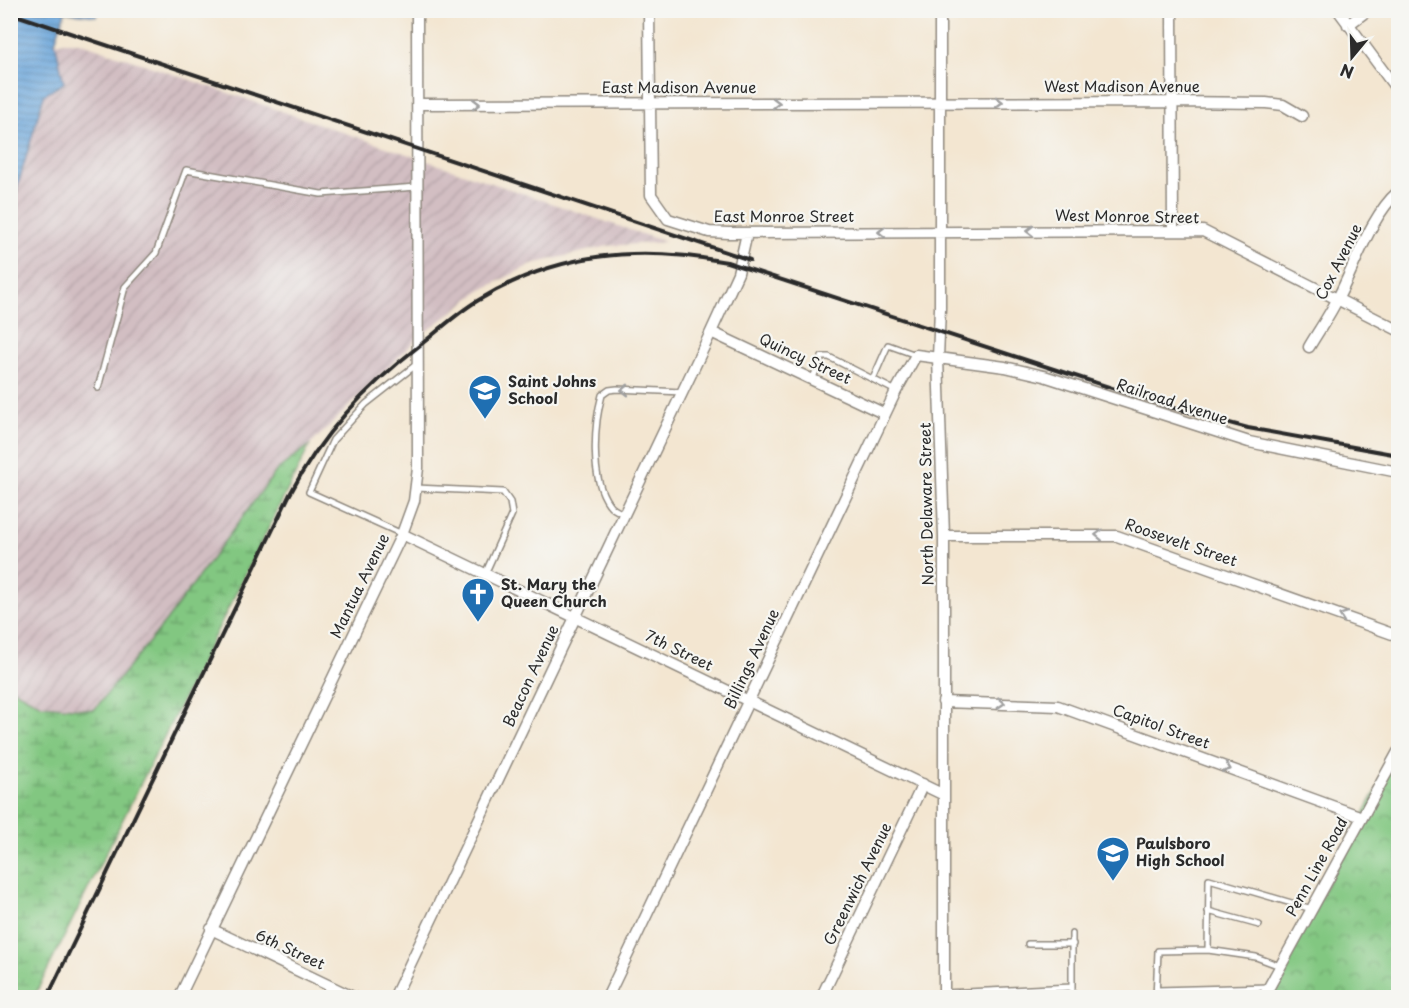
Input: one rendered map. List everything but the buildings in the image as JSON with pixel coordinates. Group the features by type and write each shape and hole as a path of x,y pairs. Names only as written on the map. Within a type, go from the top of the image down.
{"street":[{"name":"Mantua Avenue","path":"179,998 411,513 416,488 417,10"},
{"path":"649,10 649,103"},
{"name":"North Delaware Street","path":"940,10 938,358 944,536 944,995"},
{"path":"1172,10 1173,230"},
{"path":"1338,10 1398,91"},
{"path":"1348,25 1368,10"},
{"name":"East Monroe Street","path":"649,103 651,195 668,219 709,232 940,232"},
{"name":"East Madison Avenue","path":"418,104 940,103"},
{"name":"West Madison Avenue","path":"940,103 1266,103 1283,105 1302,116"},
{"name":"Cox Avenue","path":"1309,347 1338,299 1377,219 1388,201 1398,192"},
{"name":"West Monroe Street","path":"940,232 1203,231 1398,330"},
{"name":"Beacon Avenue","path":"394,998 711,332 738,273 747,233"},
{"name":"Quincy Street","path":"711,332 885,414"},
{"path":"916,355 938,358"},
{"name":"Billings Avenue","path":"607,998 896,391 916,355"},
{"name":"Railroad Avenue","path":"938,358 1005,367 1044,376 1250,442 1398,472"},
{"name":"7th Street","path":"402,534 944,795"},
{"name":"Roosevelt Street","path":"944,536 1117,536 1398,636"},
{"name":"Capitol Street","path":"943,702 1058,706 1362,817"},
{"name":"Penn Line Road","path":"1263,998 1398,752"},
{"name":"Greenwich Avenue","path":"821,998 922,784"},
{"name":"6th Street","path":"211,929 355,998"}],"lane":[{"path":"98,388 125,287 156,252 186,170 321,194 417,187"},
{"path":"873,379 888,345 916,355"},
{"path":"813,380 822,357 829,357 896,391"},
{"path":"402,534 309,492 333,440 366,404 417,364"},
{"path":"624,515 610,507 597,480 598,426 602,395 609,390 617,389 683,392"},
{"path":"416,488 503,492 510,502 512,514 485,574"},
{"path":"1208,950 1209,879 1312,909"},
{"path":"1208,911 1259,925"},
{"path":"1072,934 1072,998"},
{"path":"1028,944 1072,944"},
{"path":"1156,998 1158,951 1208,950 1256,957 1280,966"},
{"path":"944,995 1072,987"},
{"path":"1157,990 1269,987"}],"shaded area":[{"path":"55,42 79,42 665,242 608,246 532,264 480,291 420,336 310,445 277,470 166,621 93,710 41,705 11,688 10,209 44,95 64,83"}],"green space":[{"path":"310,445 34,997 11,997 11,688 41,705 94,710 166,621 277,470"},
{"path":"1398,749 1398,997 1268,997"}],"water":[{"path":"11,10 98,11 96,16 65,12 55,42 64,83 44,95 11,209"}],"railway":[{"path":"10,13 750,260"},
{"path":"47,998 289,496 315,452 330,432 380,378 448,322 477,301 537,272 598,257 629,254 661,254 727,262 1170,407 1248,428 1398,455"}],"place":[{"name":"Saint Johns School","path":"485,420"},
{"name":"St. Mary the Queen Church","path":"478,623"},
{"name":"Paulsboro High School","path":"1113,882"}]}
